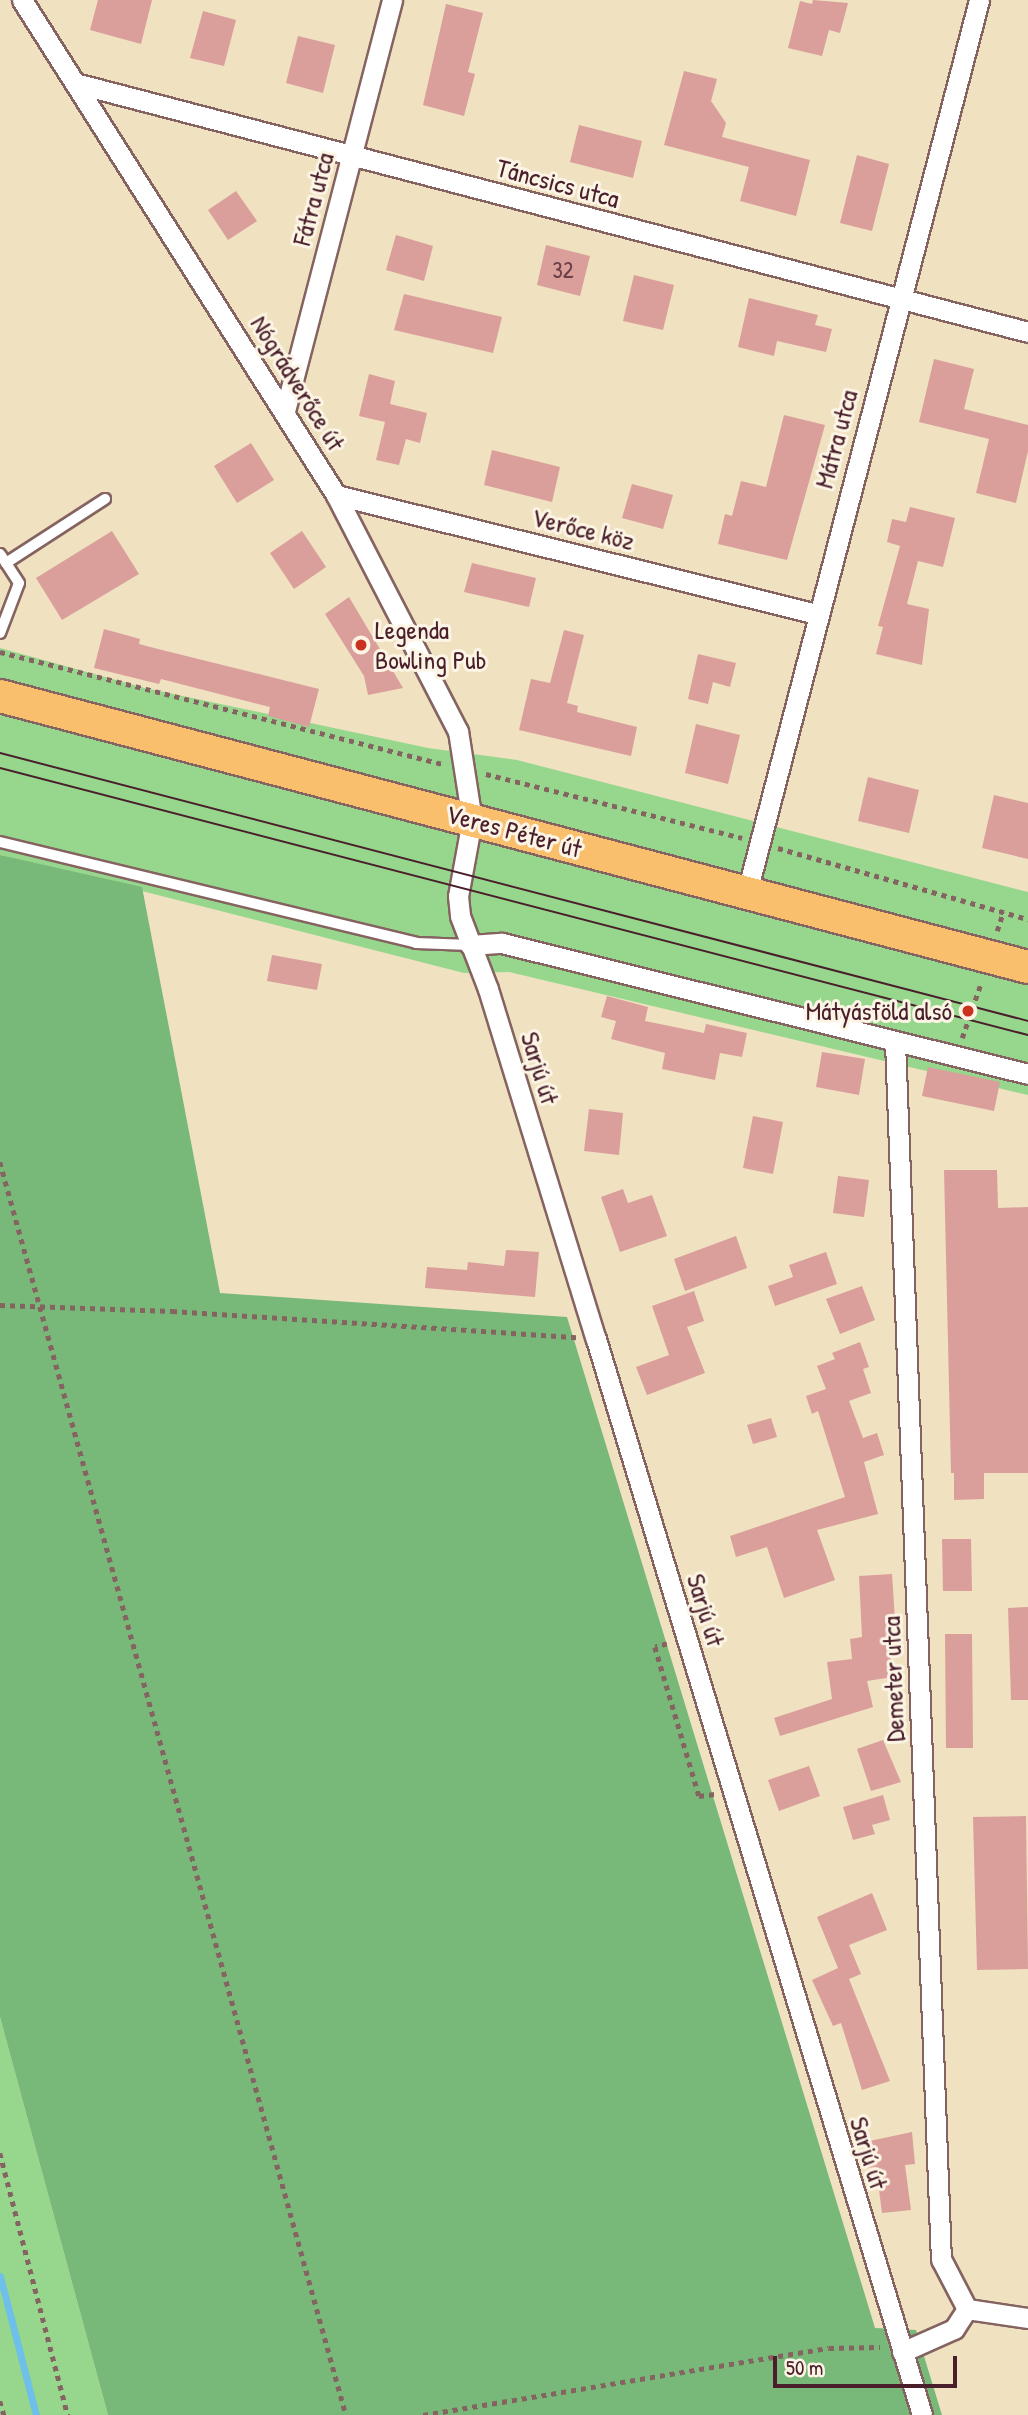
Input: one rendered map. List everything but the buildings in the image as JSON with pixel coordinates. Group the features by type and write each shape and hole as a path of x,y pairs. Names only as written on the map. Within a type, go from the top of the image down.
{"main road":[{"name":"Veres Péter út","path":"0,696 1028,967"}],"street":[{"name":"Nógrádverőce út","path":"22,0 336,495 458,732 472,820"},
{"name":"Fátra utca","path":"285,411 392,0"},
{"name":"Mátra utca","path":"747,892 817,614 979,0"},
{"name":"Táncsics utca","path":"75,83 900,300 1028,331"},
{"name":"Verőce köz","path":"336,495 817,614"},
{"name":"Sarjú út","path":"472,820 458,896 470,945 488,989 596,1339 922,2415"},
{"path":"470,945 502,943 1028,1074"},
{"name":"Demeter utca","path":"895,1042 941,2259 967,2309"},
{"path":"902,2352 954,2329 967,2309 1028,2318"}],"lane":[{"path":"0,633 19,583 3,558 106,499"},
{"path":"0,842 416,943 470,945"}],"path":[{"path":"0,652 464,769"},
{"path":"0,1162 346,2415"},
{"path":"0,1305 596,1339"},
{"path":"687,1639 655,1647 699,1796 733,1791"},
{"path":"0,2153 68,2415"},
{"path":"423,2415 829,2348 875,2346 902,2352"},
{"path":"0,2401 4,2415"}],"green space":[{"path":"0,648 145,688 428,748 517,760 1028,892 1028,1095 509,972 464,973 0,855"},
{"path":"0,855 142,887 220,1293 567,1317 875,2328 916,2330 942,2415 108,2415 0,2017"},
{"path":"0,2017 108,2415 0,2415"}],"waterway":[{"path":"0,2276 36,2415"}],"tram line":[{"path":"0,753 1028,1021"},
{"path":"0,768 1028,1035"}],"place":[{"name":"Legenda Bowling Pub","path":"361,645"},
{"name":"Mátyásföld alsó","path":"968,1011"}]}
